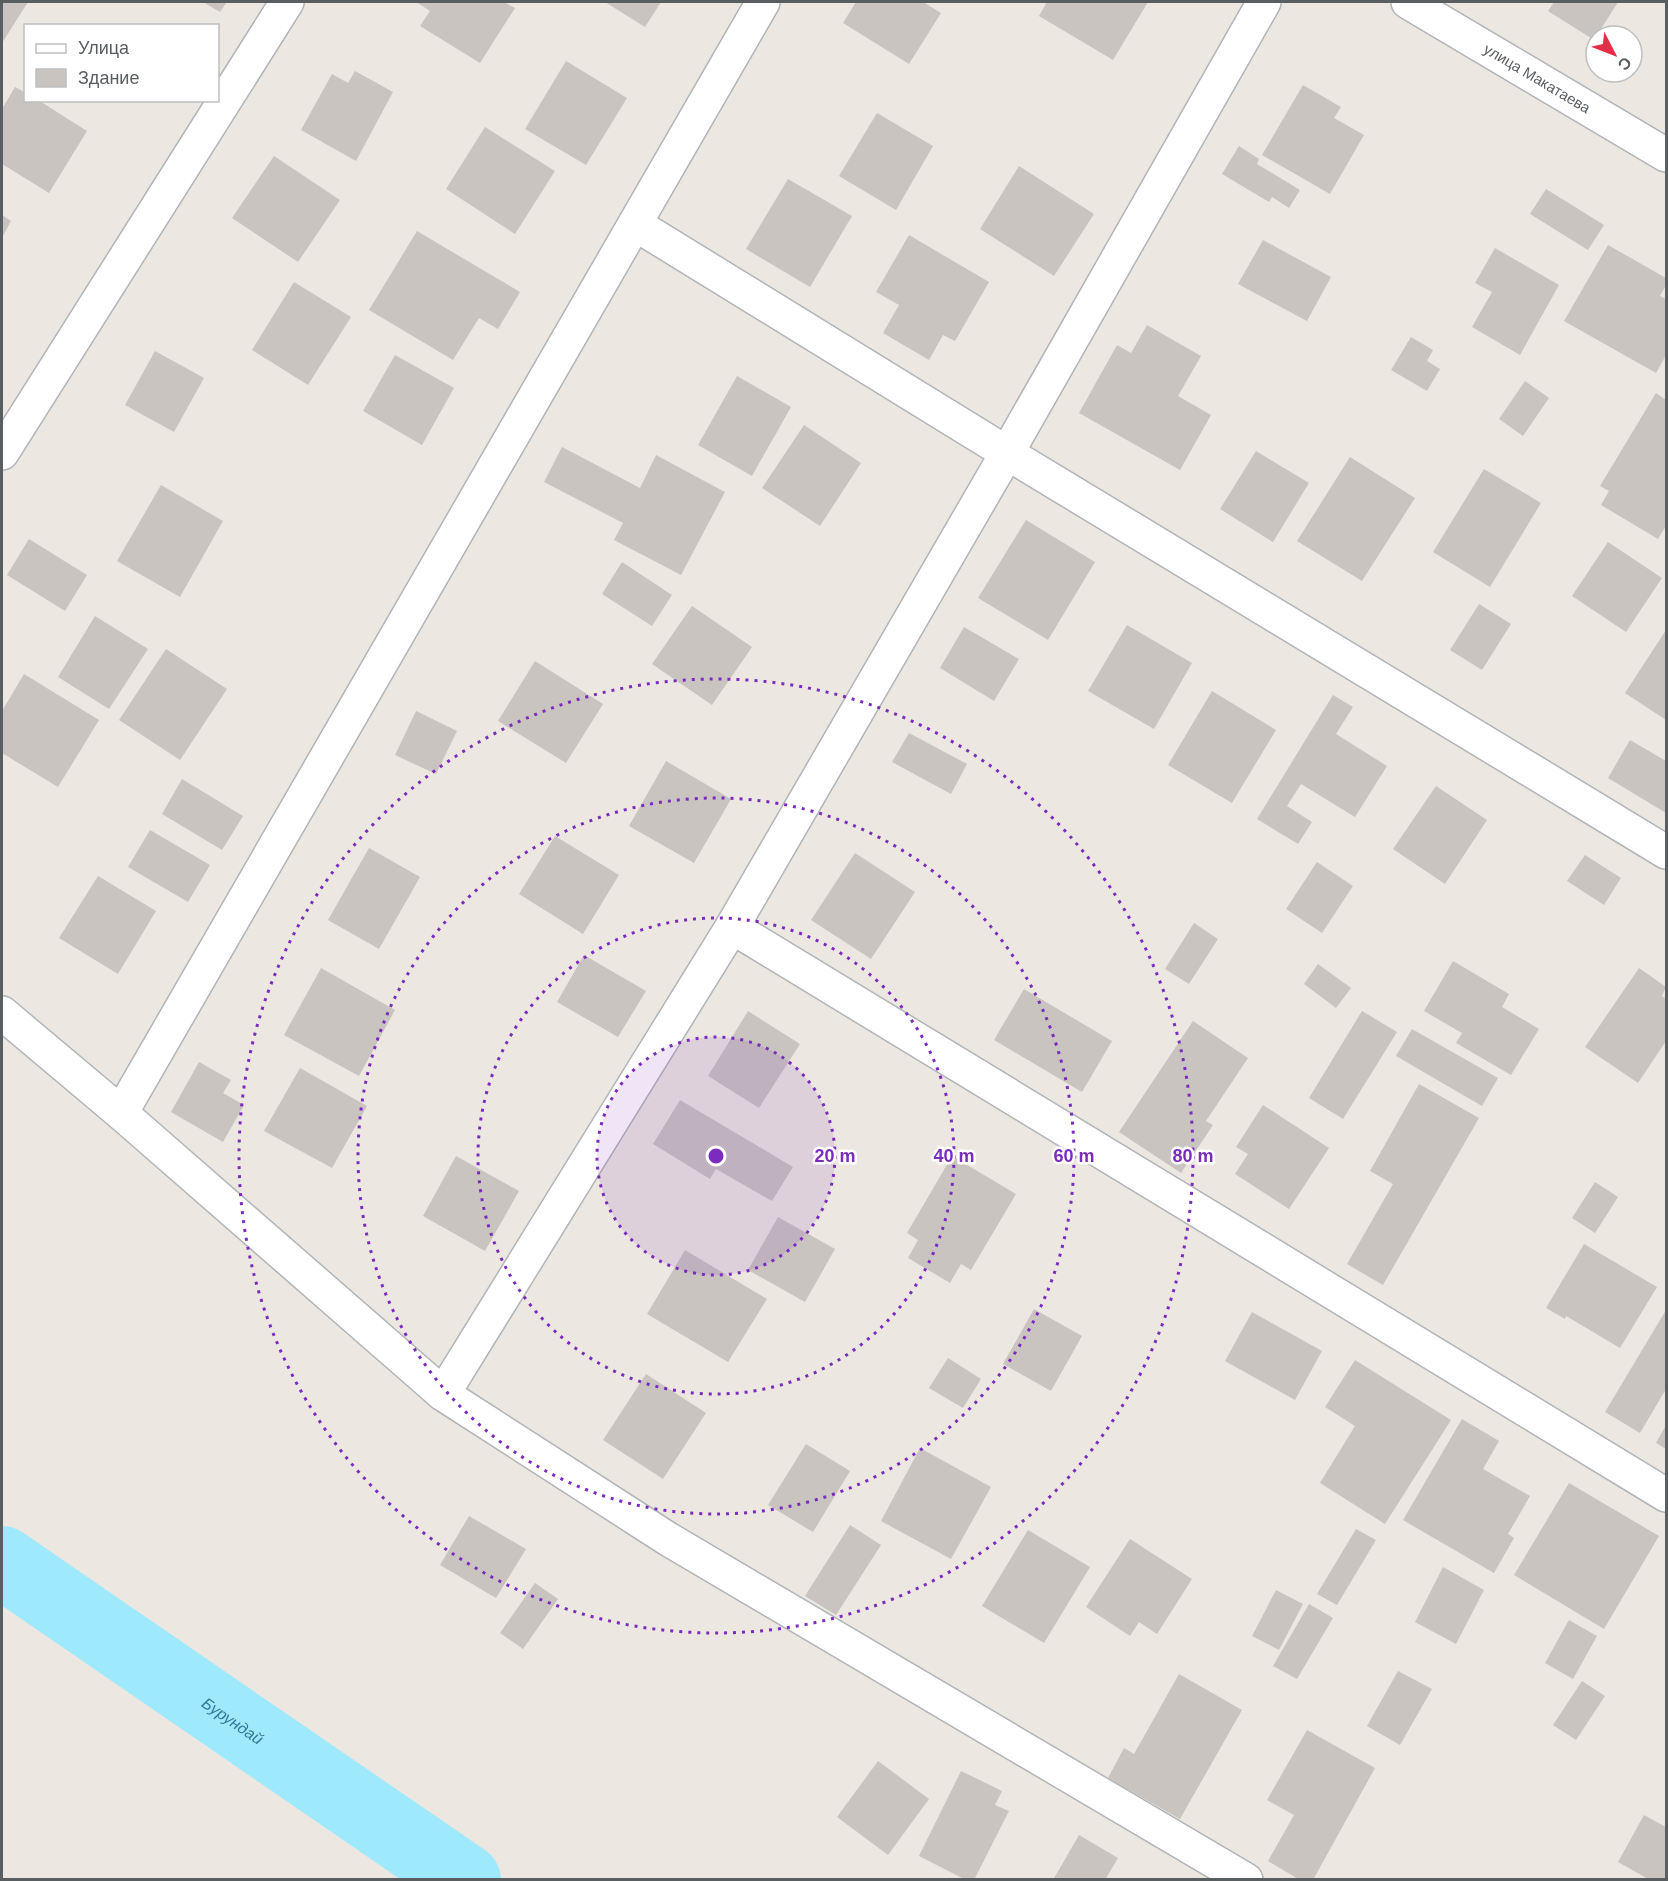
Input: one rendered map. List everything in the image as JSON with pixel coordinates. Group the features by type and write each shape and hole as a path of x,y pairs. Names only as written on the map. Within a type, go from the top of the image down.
{"street":[{"path":"2,453 287,2"},
{"path":"121,1113 763,2"},
{"path":"443,1394 732,927 1264,2"},
{"name":"улица Макатаева","path":"1408,2 1666,155"},
{"path":"635,224 1006,453 1666,852"},
{"path":"732,927 1666,1495"},
{"path":"2,1013 121,1113 443,1394 668,1539 1246,1880"}],"building":[{"path":"2,2 28,2 2,43"},
{"path":"203,2 227,2 220,12"},
{"path":"416,2 504,2 515,8 480,63 420,26 430,11"},
{"path":"605,2 661,2 645,27"},
{"path":"856,2 923,2 941,13 909,64 843,23"},
{"path":"1047,2 1148,2 1113,60 1039,16"},
{"path":"1554,2 1618,2 1604,24 1584,24 1584,34 1548,11"},
{"path":"566,61 627,98 586,165 525,129"},
{"path":"355,71 393,92 356,161 301,130 332,74 348,83"},
{"path":"1303,85 1341,107 1334,118 1364,135 1330,194 1262,155"},
{"path":"15,87 24,92 24,102 41,102 87,131 49,193 2,164 2,109"},
{"path":"877,113 933,146 896,210 839,176"},
{"path":"485,127 555,171 515,234 446,189"},
{"path":"1239,146 1259,159 1257,164 1300,190 1289,208 1272,197 1269,202 1222,174"},
{"path":"274,156 340,200 298,262 232,218"},
{"path":"1019,166 1094,214 1054,276 980,229"},
{"path":"788,179 852,216 810,287 746,249"},
{"path":"1546,189 1604,225 1588,250 1530,214"},
{"path":"2,215 11,221 2,238"},
{"path":"417,231 520,292 498,329 479,318 453,360 369,310"},
{"path":"909,235 989,282 955,341 943,335 929,360 883,333 899,305 876,292"},
{"path":"1263,240 1331,277 1307,321 1238,284"},
{"path":"1608,245 1666,278 1666,285 1660,296 1666,299 1666,355 1656,373 1564,321"},
{"path":"1495,248 1559,285 1520,355 1472,327 1492,292 1475,283"},
{"path":"294,282 351,317 308,385 252,350"},
{"path":"1147,325 1201,356 1178,396 1211,415 1180,470 1079,413 1117,345 1131,353"},
{"path":"1411,337 1433,350 1427,361 1440,369 1427,391 1391,370"},
{"path":"155,351 204,378 174,432 125,405"},
{"path":"395,355 454,388 422,445 363,411"},
{"path":"737,376 791,407 752,476 698,445"},
{"path":"1525,381 1549,398 1523,436 1499,419"},
{"path":"1656,393 1666,400 1666,526 1658,539 1601,505 1609,491 1600,486"},
{"path":"804,425 861,463 820,526 762,488"},
{"path":"562,447 640,488 656,455 725,492 681,575 614,540 623,523 544,482"},
{"path":"1256,451 1309,483 1273,542 1220,509"},
{"path":"1350,457 1415,498 1362,581 1297,541"},
{"path":"1484,469 1541,503 1490,587 1433,552"},
{"path":"161,485 223,521 180,597 117,561"},
{"path":"1026,520 1095,562 1048,640 978,598"},
{"path":"29,539 87,575 65,611 7,575"},
{"path":"1608,542 1662,578 1626,632 1572,596"},
{"path":"622,562 672,595 652,626 602,594"},
{"path":"1479,604 1511,624 1482,670 1450,650"},
{"path":"692,606 752,647 712,705 652,664"},
{"path":"95,616 148,649 109,709 58,677"},
{"path":"1127,625 1192,663 1154,729 1088,691"},
{"path":"964,627 1019,659 994,701 940,668"},
{"path":"1666,630 1666,720 1625,693"},
{"path":"166,649 227,689 180,760 119,720"},
{"path":"535,661 603,704 566,763 498,721"},
{"path":"24,674 99,720 58,787 2,753 2,711"},
{"path":"1212,691 1276,730 1232,803 1168,765"},
{"path":"1333,695 1353,707 1336,734 1387,766 1355,817 1301,784 1287,806 1312,822 1298,844 1257,819"},
{"path":"416,711 457,731 436,774 395,755"},
{"path":"909,733 967,764 951,794 892,762"},
{"path":"1630,740 1666,761 1666,813 1608,778"},
{"path":"666,761 731,799 694,863 629,826"},
{"path":"182,779 243,816 222,850 162,814"},
{"path":"1436,786 1487,820 1445,884 1393,849"},
{"path":"150,830 210,865 188,902 128,867"},
{"path":"555,836 619,875 583,934 519,894"},
{"path":"369,848 420,877 379,949 328,920"},
{"path":"855,853 915,892 871,959 811,920"},
{"path":"1585,855 1621,878 1604,905 1567,881"},
{"path":"1317,862 1353,886 1322,933 1286,909"},
{"path":"98,876 156,911 118,974 59,938"},
{"path":"1194,923 1218,939 1189,984 1165,969"},
{"path":"584,955 646,991 618,1037 557,1002"},
{"path":"1453,961 1509,994 1502,1007 1539,1029 1511,1075 1456,1043 1462,1033 1424,1011"},
{"path":"1318,964 1351,988 1336,1008 1304,984"},
{"path":"321,968 395,1010 359,1076 284,1035"},
{"path":"1639,968 1666,987 1662,996 1666,999 1666,1041 1638,1083 1585,1047"},
{"path":"1024,989 1112,1041 1082,1092 994,1040"},
{"path":"748,1011 800,1044 759,1108 708,1076"},
{"path":"1362,1011 1397,1032 1343,1119 1309,1098"},
{"path":"1193,1021 1248,1058 1206,1121 1213,1125 1181,1173 1119,1132"},
{"path":"1412,1029 1498,1078 1482,1106 1396,1056"},
{"path":"199,1062 231,1080 223,1093 244,1105 223,1142 171,1112"},
{"path":"300,1068 367,1106 332,1168 264,1131"},
{"path":"1419,1084 1479,1118 1383,1285 1347,1264 1393,1184 1370,1171"},
{"path":"680,1100 793,1167 772,1201 716,1169 710,1179 653,1144"},
{"path":"1263,1105 1329,1148 1289,1209 1235,1174 1248,1154 1236,1147"},
{"path":"456,1156 519,1191 485,1251 423,1216"},
{"path":"952,1156 1016,1194 971,1270 961,1264 950,1283 908,1258 918,1240 907,1233"},
{"path":"1595,1182 1618,1197 1595,1233 1572,1218"},
{"path":"778,1217 835,1249 805,1302 748,1270"},
{"path":"1584,1244 1657,1287 1620,1348 1566,1316 1565,1319 1546,1308"},
{"path":"685,1250 767,1299 728,1362 647,1314"},
{"path":"1034,1309 1082,1336 1051,1391 1003,1364"},
{"path":"1666,1310 1666,1389 1640,1433 1605,1412"},
{"path":"1252,1312 1322,1351 1295,1400 1225,1361"},
{"path":"948,1358 981,1379 963,1408 929,1388"},
{"path":"1355,1360 1451,1420 1385,1524 1320,1483 1355,1426 1325,1407"},
{"path":"646,1374 706,1413 663,1479 603,1440"},
{"path":"1462,1419 1499,1441 1483,1469 1530,1496 1508,1534 1514,1538 1494,1573 1403,1520"},
{"path":"1666,1425 1666,1449 1656,1443"},
{"path":"806,1444 850,1471 813,1532 768,1505"},
{"path":"920,1448 991,1487 951,1559 881,1521"},
{"path":"1569,1483 1659,1536 1604,1629 1514,1575"},
{"path":"469,1516 526,1549 496,1598 440,1565"},
{"path":"850,1525 881,1545 836,1615 805,1596"},
{"path":"1356,1529 1376,1540 1337,1605 1317,1594"},
{"path":"1028,1530 1090,1567 1044,1643 982,1606"},
{"path":"1130,1539 1192,1579 1157,1634 1139,1622 1130,1636 1086,1607"},
{"path":"1443,1567 1484,1590 1456,1644 1415,1622"},
{"path":"535,1583 558,1599 523,1649 500,1633"},
{"path":"1276,1590 1303,1604 1279,1650 1252,1636"},
{"path":"1309,1604 1333,1618 1297,1679 1273,1666"},
{"path":"1569,1620 1597,1636 1573,1679 1545,1663"},
{"path":"1398,1671 1432,1689 1400,1745 1367,1726"},
{"path":"1179,1674 1242,1710 1180,1819 1108,1778 1124,1748 1134,1754"},
{"path":"1582,1681 1605,1696 1576,1740 1553,1725"},
{"path":"1307,1730 1375,1768 1313,1880 1300,1880 1268,1861 1294,1815 1267,1800"},
{"path":"878,1761 929,1799 888,1855 837,1817"},
{"path":"961,1771 1002,1791 995,1805 1009,1811 974,1880 966,1880 919,1856"},
{"path":"1644,1815 1666,1827 1666,1880 1650,1880 1618,1862"},
{"path":"1079,1835 1118,1858 1105,1880 1053,1880"}],"waterway":[{"name":"Бурундай","path":"2,1562 465,1880"}]}
